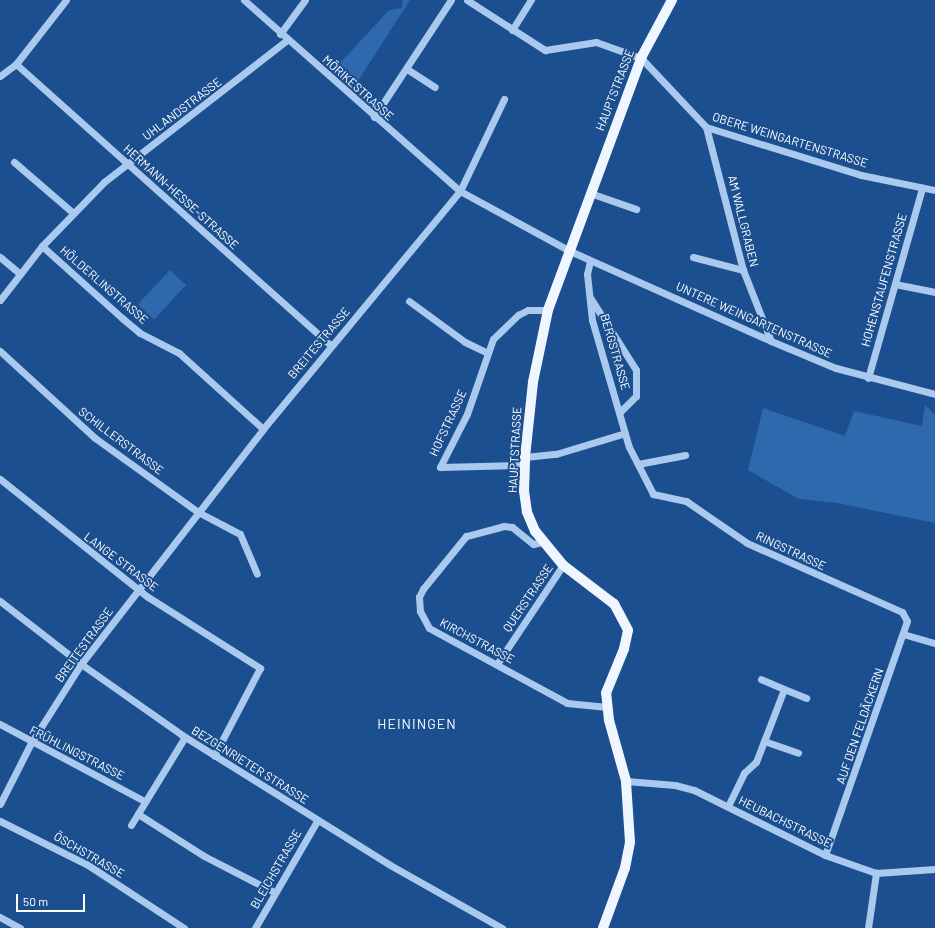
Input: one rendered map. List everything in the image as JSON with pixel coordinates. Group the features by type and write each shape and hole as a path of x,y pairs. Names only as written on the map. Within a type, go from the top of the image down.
{"main road":[{"name":"HAUPTSTRASSE","path":"603,928 625,868 630,842 626,781 607,707 609,680 624,649 628,630 614,604 564,565 542,542 527,512 525,461 533,382 548,310 641,58 672,0"}],"street":[{"path":"0,76 16,64 66,0"},
{"name":"MÖRIKESTRASSE","path":"244,0 280,34 460,191 570,251"},
{"path":"280,34 305,0"},
{"path":"374,117 451,0"},
{"path":"467,0 545,50 596,42 641,58"},
{"path":"512,30 531,0"},
{"name":"UHLANDSTRASSE","path":"0,300 42,246 73,213 128,164 287,40"},
{"name":"OBERE WEINGARTENSTRASSE","path":"641,58 706,127 861,174 935,190"},
{"name":"HERMANN-HESSE-STRASSE","path":"16,64 331,346"},
{"path":"407,69 435,87"},
{"path":"460,191 504,99"},
{"name":"AM WALLGRABEN","path":"706,127 743,270 772,341"},
{"path":"14,162 73,213"},
{"name":"HOHENSTAUFENSTRASSE","path":"868,378 922,188"},
{"name":"BREITESTRASSE","path":"0,802 31,743 81,664 263,429 460,191"},
{"path":"590,193 636,209"},
{"name":"HÖLDERLINSTRASSE","path":"42,246 140,333 179,353 263,429"},
{"name":"UNTERE WEINGARTENSTRASSE","path":"570,251 772,341 868,378 935,394"},
{"path":"0,257 20,274"},
{"path":"693,257 743,270"},
{"name":"BERGSTRASSE","path":"590,261 587,274 591,298 592,320 621,411 624,433 653,494"},
{"path":"894,284 935,292"},
{"name":"BERGSTRASSE","path":"591,298 636,370 636,396 621,411"},
{"path":"409,301 465,342 488,353"},
{"name":"HOFSTRASSE","path":"525,461 440,467 466,414 493,339 505,324 528,310 548,310"},
{"name":"SCHILLERSTRASSE","path":"0,351 95,438 198,512"},
{"path":"525,461 556,454 624,433"},
{"path":"638,464 684,455"},
{"name":"LANGE STRASSE","path":"0,479 138,590 260,668 214,756"},
{"name":"RINGSTRASSE","path":"653,494 686,501 747,543 902,612 907,621 903,634"},
{"path":"198,512 240,534 257,574"},
{"name":"KIRCHSTRASSE","path":"542,542 533,544 512,527 478,530 457,542 419,597 420,611 430,628 567,703 607,707"},
{"name":"QUERSTRASSE","path":"497,664 564,565"},
{"name":"BEZGENRIETER STRASSE","path":"0,601 81,664 214,756 317,821 502,928"},
{"path":"903,634 935,643"},
{"name":"AUF DEN FELDÄCKERN","path":"825,855 903,634"},
{"path":"761,679 806,698"},
{"path":"728,806 744,773 756,762 784,689"},
{"name":"FRÜHLINGSTRASSE","path":"0,724 31,743 144,801"},
{"path":"131,825 144,801 185,737"},
{"path":"764,741 798,753"},
{"name":"HEUBACHSTRASSE","path":"626,781 675,785 728,806 825,855 876,873 935,869"},
{"path":"138,814 204,856 274,892"},
{"name":"ÖSCHSTRASSE","path":"0,821 88,865 184,928"},
{"name":"BLEICHSTRASSE","path":"255,928 274,892 317,821"},
{"path":"868,928 876,873"},
{"path":"0,916 20,928"}],"shaded area":[{"path":"403,0 410,0 356,84 339,68 341,62 389,10 402,8"},
{"path":"170,270 186,285 154,319 138,304"},
{"path":"925,405 935,414 935,523 837,503 799,499 748,470 763,408 845,436 854,411 922,426"}],"district":[{"name":"HEININGEN","path":"417,724"}]}
